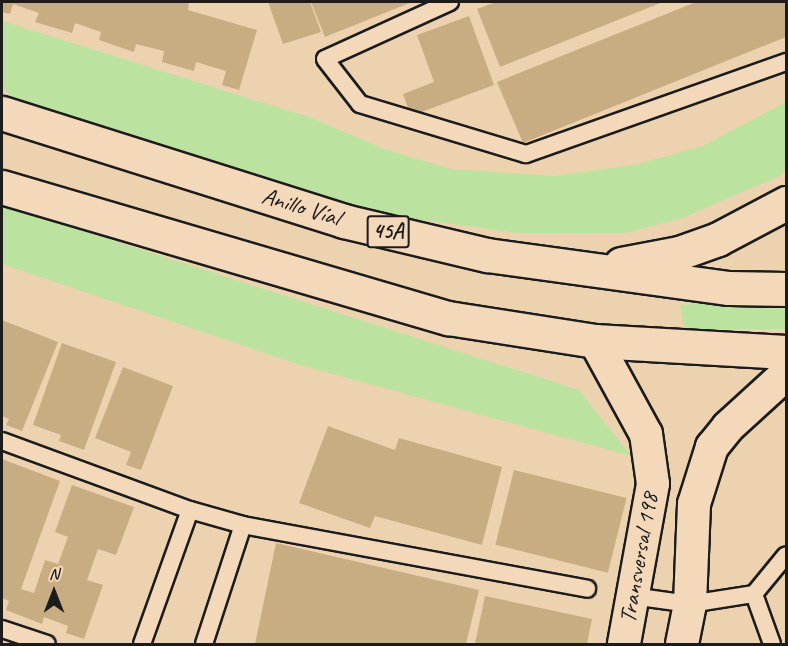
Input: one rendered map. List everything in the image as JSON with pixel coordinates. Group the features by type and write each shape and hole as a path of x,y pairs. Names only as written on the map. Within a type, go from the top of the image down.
{"highway":[{"name":"Anillo Víal","path":"2,113 344,221 487,255 554,266 729,288 786,289"},
{"path":"2,187 438,316 595,341 786,352"},
{"path":"554,266 638,262 679,253 757,221 786,203"}],"street":[{"name":"Transversal 198","path":"595,341 646,434 652,484 624,645"},
{"name":"Transversal 198","path":"682,645 690,604 694,504 712,447 728,427 786,374"}],"lane":[{"path":"450,2 326,59 360,104 526,154 786,62"},
{"path":"2,441 190,510 243,525 587,589"},
{"path":"142,645 190,510"},
{"path":"204,645 243,525"},
{"path":"632,596 690,604 754,594 786,555"},
{"path":"754,594 772,645"},
{"path":"2,629 47,645"}],"green space":[{"path":"2,21 309,117 384,149 451,169 554,176 634,165 703,146 786,102 786,169 780,176 682,218 626,233 517,233 366,212 22,106 2,87"},
{"path":"2,205 579,390 631,456 300,365 2,264"},
{"path":"786,299 786,329 684,329 680,305"}],"building":[{"path":"2,2 189,2 188,10 257,30 239,90 222,85 226,71 196,62 194,71 162,62 164,51 136,44 134,52 99,40 101,32 75,23 72,33 35,22 39,13 13,4 10,14 2,12"},
{"path":"268,2 310,2 321,32 283,44"},
{"path":"311,2 412,2 325,37"},
{"path":"496,2 663,2 500,67 477,9"},
{"path":"696,2 786,2 786,37 523,143 497,82"},
{"path":"469,16 494,85 411,116 403,94 434,82 417,35"},
{"path":"2,320 58,342 22,431 6,425 9,419 2,416"},
{"path":"62,343 116,362 84,450 59,441 61,435 33,425"},
{"path":"123,367 173,386 141,470 126,465 131,452 95,438"},
{"path":"328,426 395,450 399,438 502,467 482,545 375,516 370,528 299,503"},
{"path":"2,459 60,481 21,589 34,593 45,560 58,564 68,537 55,532 72,485 134,507 116,555 98,549 87,580 103,585 84,639 66,633 68,626 44,617 42,624 6,610 9,601 2,598"},
{"path":"514,470 627,498 608,573 495,545"},
{"path":"276,543 479,590 466,644 255,644"},
{"path":"485,596 592,619 587,644 475,644"}]}
